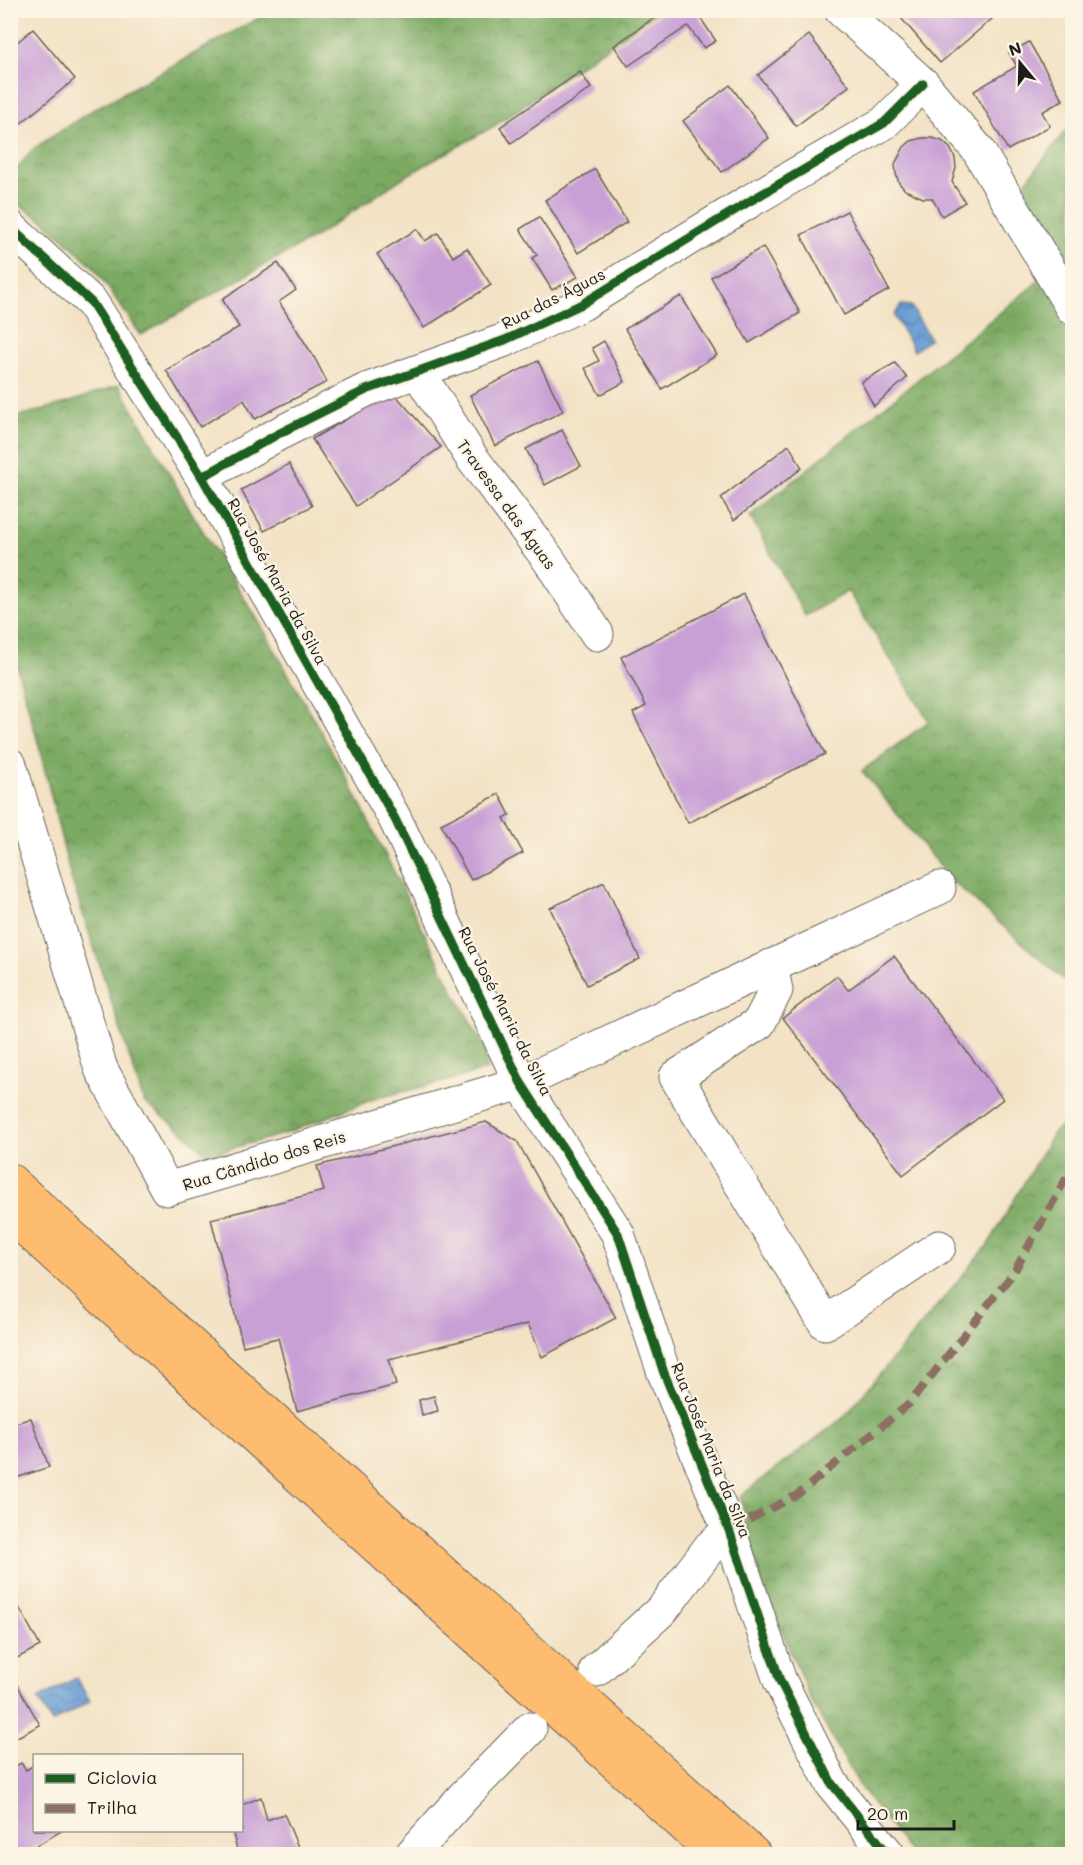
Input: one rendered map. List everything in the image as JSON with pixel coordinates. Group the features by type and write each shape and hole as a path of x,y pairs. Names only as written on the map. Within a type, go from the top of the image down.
{"highway":[{"path":"10,1180 754,1854"},
{"path":"10,1215 715,1854"}],"street":[{"path":"841,10 923,84 978,150 1072,308"},
{"name":"Rua das Águas","path":"202,477 278,434 366,390 505,340 582,304 750,201 884,123 923,84"},
{"name":"Rua José Maria da Silva","path":"10,227 92,303 202,477 395,819 521,1083 618,1234 664,1372 729,1530 780,1682 832,1784 888,1854"},
{"name":"Travessa das Águas","path":"418,372 472,459 549,560 597,634"},
{"name":"Rua Cândido dos Reis","path":"10,765 101,1069 167,1189 521,1083"},
{"path":"521,1083 939,888"},
{"path":"771,966 776,990 759,1023 676,1077 825,1323 939,1247"},
{"path":"596,1670 663,1609 710,1547 729,1530"},
{"path":"412,1854 464,1796 530,1729"}],"green space":[{"path":"271,11 658,11 494,126 404,177 318,235 141,335 93,266 43,220 11,200 11,176 33,149 91,111"},
{"path":"1072,123 1072,987 952,881 862,771 929,721 848,591 805,616 750,516 1035,284 1058,261 1021,188"},
{"path":"119,385 190,510 262,627 349,782 452,988 486,1050 487,1069 374,1099 287,1133 208,1155 144,1102 70,874 39,746 11,646 11,418 67,403"},
{"path":"1072,1118 1072,1854 911,1854 861,1788 812,1703 760,1578 740,1496 844,1417 988,1245 1053,1133"}],"water":[{"path":"901,305 911,306 930,339 914,351 894,316"},
{"path":"76,1678 90,1701 52,1723 38,1699"}],"building":[{"path":"665,10 695,10 716,41 704,48 688,26 628,66 614,46"},
{"path":"909,10 985,10 992,19 940,63 901,18"},
{"path":"33,29 75,79 10,132 10,48"},
{"path":"809,35 849,86 796,126 758,75"},
{"path":"1029,42 1063,100 1042,112 1050,126 1008,150 974,91 1017,66 1009,53"},
{"path":"580,72 591,88 511,143 500,127"},
{"path":"730,85 769,138 722,172 683,121"},
{"path":"922,138 942,141 950,148 955,158 956,168 952,182 965,202 942,216 932,198 923,198 905,190 896,174 895,164 904,147 911,141"},
{"path":"595,169 627,222 578,253 545,200"},
{"path":"847,211 889,290 844,315 801,235"},
{"path":"539,217 578,277 552,290 532,258 537,255 520,229"},
{"path":"417,229 425,241 438,233 453,257 467,248 491,285 424,328 377,254"},
{"path":"763,247 800,313 749,343 711,277"},
{"path":"278,263 296,290 279,302 327,382 255,419 244,400 200,427 166,370 239,327 222,299"},
{"path":"681,296 717,355 662,389 625,329"},
{"path":"604,341 625,382 600,395 585,368 599,361 592,348"},
{"path":"538,361 563,411 495,446 470,395"},
{"path":"895,363 907,378 874,406 861,382"},
{"path":"393,392 441,447 356,506 312,439"},
{"path":"562,430 581,466 545,485 526,449"},
{"path":"789,445 802,468 734,520 721,498"},
{"path":"289,464 312,506 264,531 241,490"},
{"path":"744,594 825,754 688,823 633,713 646,706 621,657"},
{"path":"499,794 510,815 504,818 523,853 471,880 441,824"},
{"path":"604,882 640,959 587,985 550,908"},
{"path":"894,956 1003,1099 903,1175 783,1018 837,976 848,990"},
{"path":"486,1122 517,1141 616,1318 542,1357 528,1324 389,1359 396,1385 297,1411 278,1338 243,1346 211,1219 324,1191 317,1166"},
{"path":"434,1396 438,1411 422,1415 419,1400"},
{"path":"31,1418 49,1467 10,1480 10,1425"},
{"path":"15,1600 40,1646 10,1662 10,1603"},
{"path":"10,1672 40,1725 10,1741"},
{"path":"21,1763 26,1770 33,1766 33,1832 60,1832 22,1854 10,1854 10,1769"},
{"path":"261,1797 267,1820 284,1814 301,1854 238,1854 232,1832 243,1832 243,1805"}],"marked path":[{"path":"729,1530 797,1495 909,1404 1014,1272 1072,1168"}],"cycle path":[{"path":"202,477 278,434 366,390 505,340 582,304 750,201 884,123 923,84"},
{"path":"10,227 92,303 202,477 395,819 521,1083 618,1234 664,1373 729,1530 780,1681 832,1784 888,1854"}]}
